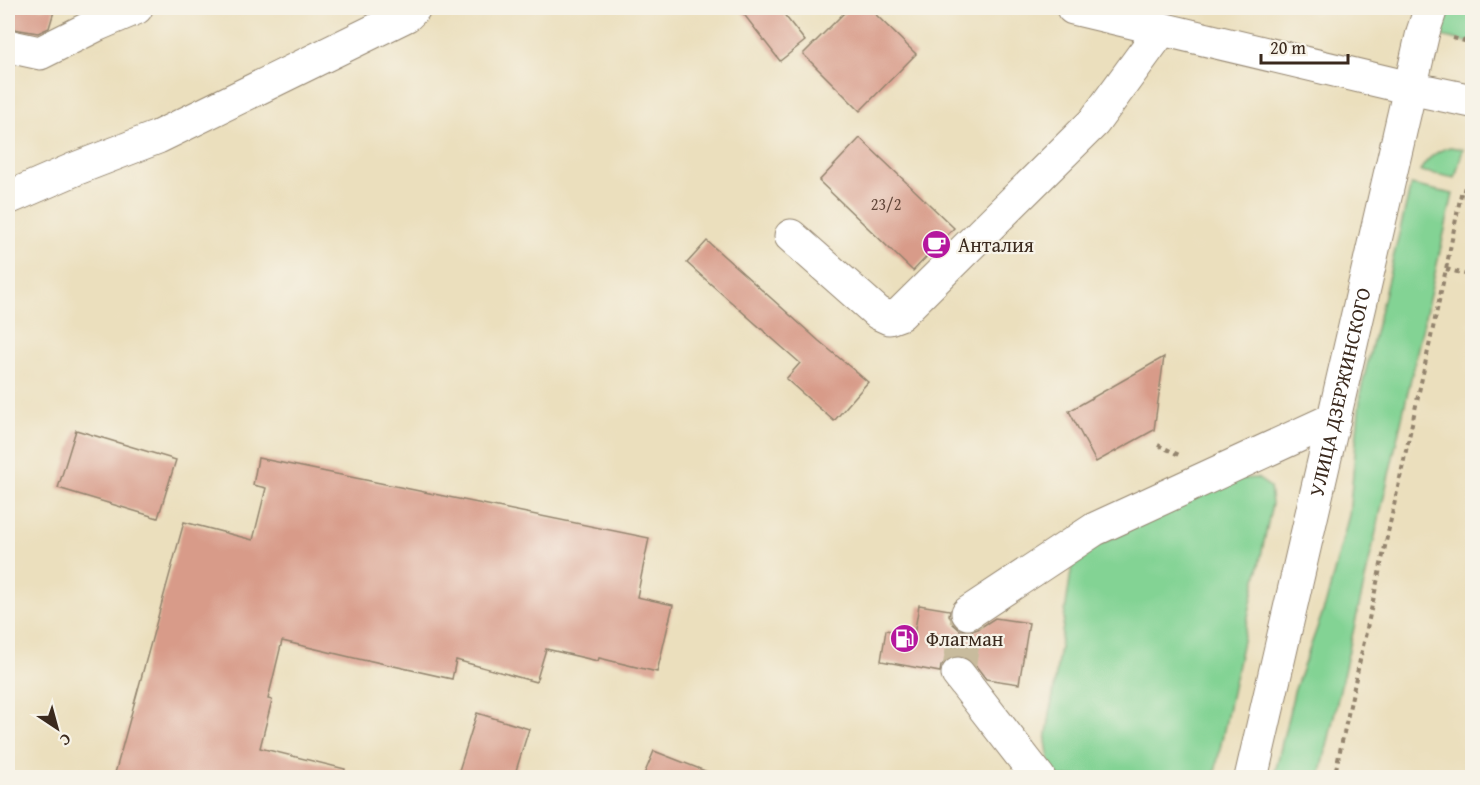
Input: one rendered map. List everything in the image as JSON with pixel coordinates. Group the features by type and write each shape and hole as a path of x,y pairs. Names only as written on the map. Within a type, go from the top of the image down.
{"main road":[{"path":"8,46 40,53 136,8"},
{"path":"8,198 158,137 407,15 414,8"},
{"path":"1073,8 1473,101"},
{"name":"УЛИЦА ДЗЕРЖИНСКОГО","path":"1251,777 1410,88 1424,32 1437,22"},
{"path":"791,236 878,313 889,318 900,314 1094,122 1162,29"},
{"path":"968,614 1095,529 1334,419"},
{"path":"957,674 1038,777"}],"path":[{"path":"1437,22 1473,43"},
{"path":"1334,777 1462,189 1473,191"},
{"path":"1446,269 1473,276"}],"green space":[{"path":"1431,8 1472,8 1472,43 1423,32"},
{"path":"1450,147 1463,149 1455,178 1420,171 1432,156"},
{"path":"1411,185 1453,194 1320,777 1274,777 1294,692 1326,603 1349,515 1361,390"},
{"path":"1257,478 1270,487 1272,504 1214,777 1058,777 1050,766 1046,741 1072,565 1085,551 1237,479"}],"building":[{"path":"11,8 55,8 49,28 38,33 8,28"},
{"path":"739,8 779,8 805,41 780,61"},
{"path":"849,8 869,8 916,54 860,111 803,54"},
{"path":"860,138 954,228 913,271 819,181"},
{"path":"707,241 868,382 834,421 786,379 800,363 687,263"},
{"path":"1164,357 1154,430 1096,462 1069,411"},
{"path":"76,430 176,460 158,518 58,488"},
{"path":"258,458 649,538 637,597 673,605 657,672 599,658 598,661 546,649 536,682 456,660 452,679 282,641 268,699 272,700 260,748 345,769 343,777 114,777 184,522 253,540 266,488 253,485"},
{"path":"919,605 950,610 949,615 953,624 960,630 969,632 995,618 1029,623 1019,684 986,679 973,662 964,656 956,655 947,659 941,666 940,672 881,661 886,630 914,635"},
{"path":"477,713 529,729 514,777 457,777"},
{"path":"654,751 718,776 718,777 643,777"}],"tunnel":[{"path":"958,674 968,613"}],"place":[{"name":"Анталия","path":"937,245"},
{"name":"Флагман","path":"905,639"}]}
